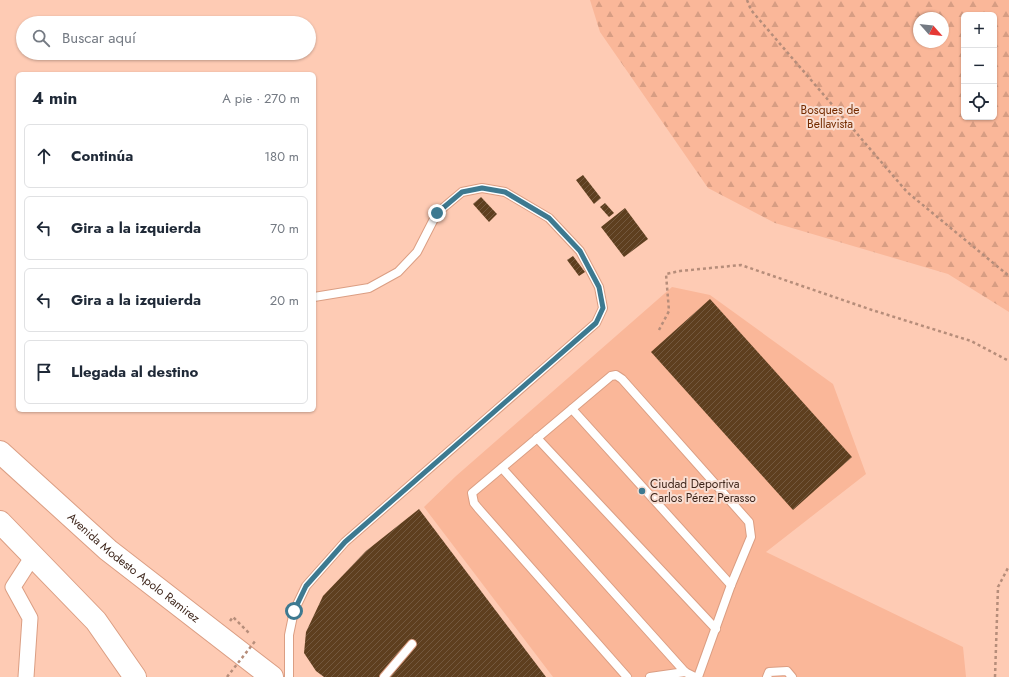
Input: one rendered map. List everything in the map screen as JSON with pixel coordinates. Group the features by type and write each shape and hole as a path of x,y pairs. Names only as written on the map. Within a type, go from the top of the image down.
{"main road":[{"name":"Avenida Modesto Apolo Ramirez","path":"0,452 108,550 272,677"},
{"path":"0,522 96,621 135,677"}],"street":[{"path":"26,677 30,618 13,587 33,556"}],"lane":[{"path":"289,677 290,629 294,611 306,586 345,542 596,323 603,308 599,287 580,251 549,218 505,192 482,188 462,192 437,213 417,252 398,272 370,288 316,296"},
{"path":"627,677 474,502 472,493 611,376 616,375 622,379 749,522 751,537 731,585 698,677"},
{"path":"572,409 731,585"},
{"path":"537,438 716,629"},
{"path":"502,468 685,672 694,677"},
{"path":"384,677 412,644"},
{"path":"767,677 769,672 787,671 792,677"},
{"path":"650,677 685,672"}],"path":[{"path":"747,0 751,10 907,192 1009,276"},
{"path":"659,330 669,311 666,274 680,271 741,265 872,310 971,341 1009,361"},
{"path":"995,677 998,587 1009,566"},
{"path":"227,677 256,640 233,617"}],"green space":[{"name":"Bosques de Bellavista","path":"590,0 1009,0 1009,312 948,274 775,223 708,188 600,32"},
{"name":"Ciudad Deportiva Carlos Pérez Perasso","path":"672,287 710,295 833,384 866,474 766,552 963,647 966,677 553,677 424,507 456,476"}],"building":[{"path":"583,175 601,198 594,204 576,180"},
{"path":"481,197 497,214 489,222 473,204"},
{"path":"605,203 614,213 609,217 600,207"},
{"path":"625,208 648,239 624,257 601,227"},
{"path":"573,256 585,272 579,276 567,260"},
{"path":"710,299 852,457 793,510 651,352"},
{"path":"419,509 546,677 324,677 316,671 304,653 306,632 323,596 366,551"}],"place":[{"name":"Ciudad Deportiva Carlos Pérez Perasso","path":"642,491"}],"route":[{"path":"294,611 306,586 345,542 596,323 603,308 599,287 580,251 549,218 527,204 505,192 482,188 462,192 437,213"}]}
